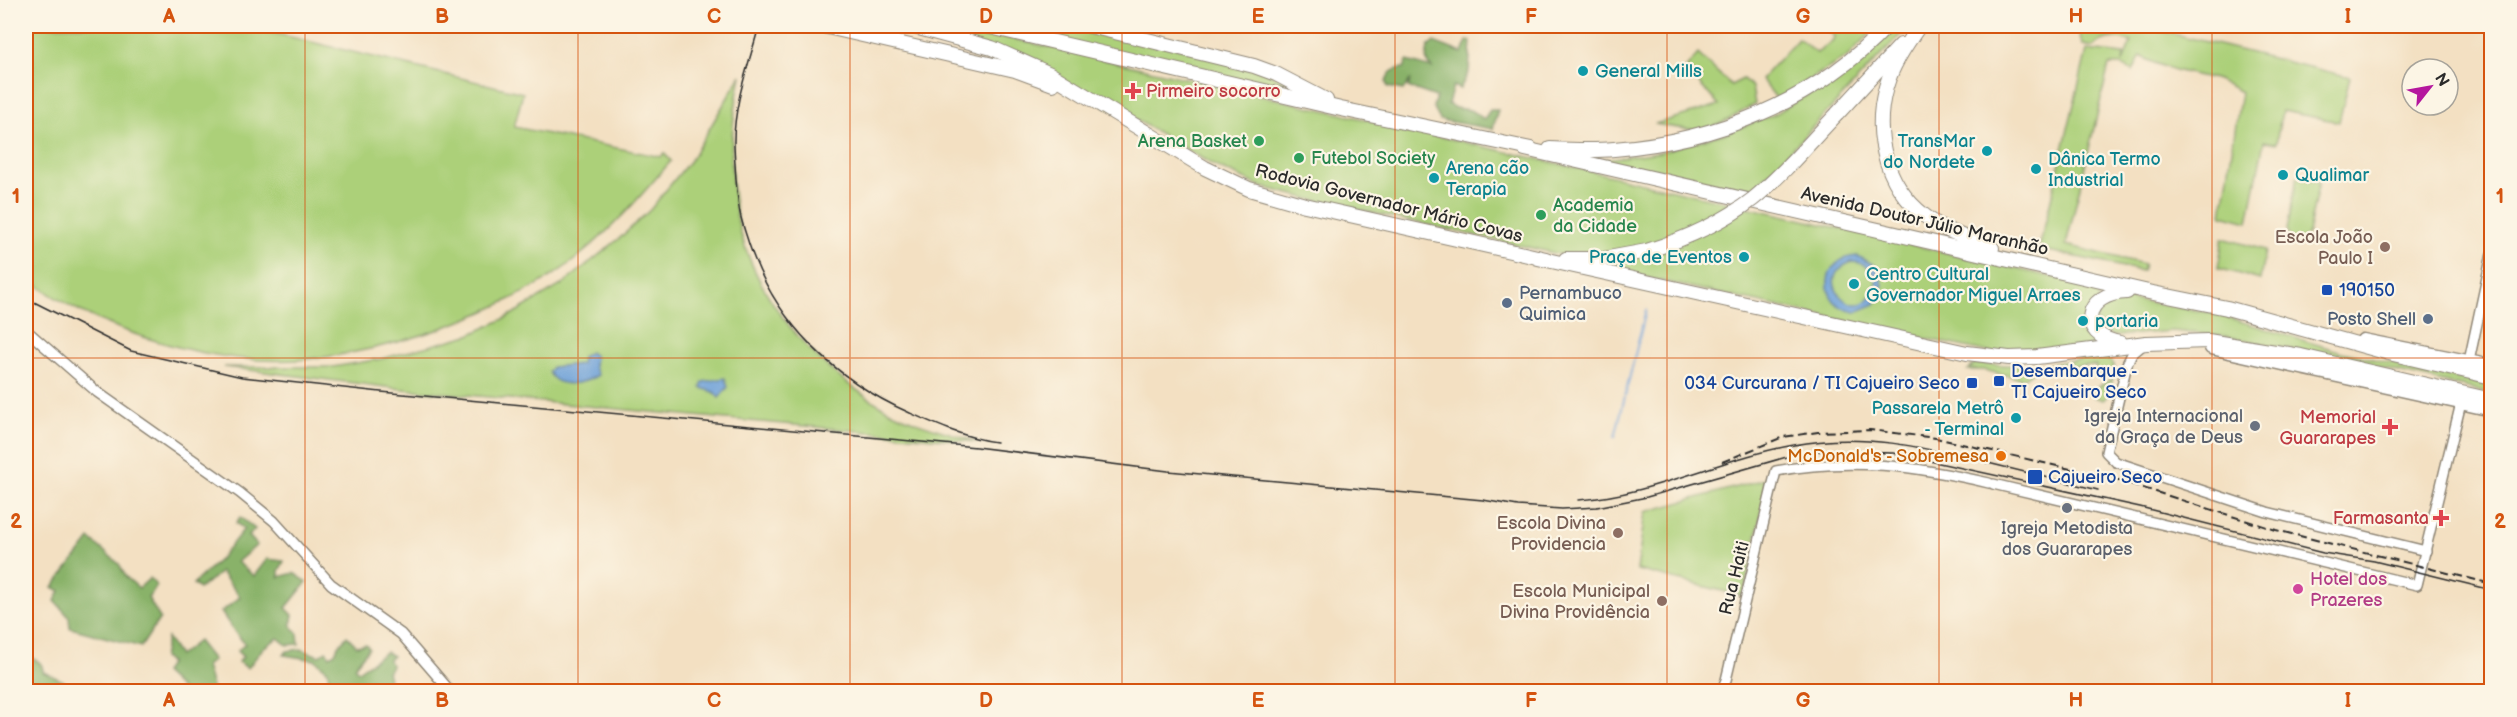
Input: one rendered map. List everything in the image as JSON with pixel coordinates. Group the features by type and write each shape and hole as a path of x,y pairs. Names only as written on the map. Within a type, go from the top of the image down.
{"highway":[{"path":"823,26 1015,70 1092,98"},
{"name":"Rodovia Governador Mário Covas","path":"911,26 992,48 1050,74 1205,168 1248,189 1305,205 1538,258 1603,259 1647,251 1677,241 1708,228 1754,198 1837,114 1918,26"},
{"path":"986,26 1341,109 1525,149 1612,150 1685,139 1729,126 1766,111 1804,90 1857,54 1887,26"},
{"path":"1009,31 1025,26"},
{"path":"1090,26 1254,66 1276,74 1341,109"},
{"path":"1918,26 1889,78 1884,101 1881,134 1883,153 1893,177 1902,195 1924,216 1940,226 2027,262"},
{"name":"Avenida Doutor Júlio Maranhão","path":"1525,149 2027,262 2153,293 2219,306 2389,353 2492,376"},
{"path":"1538,258 1967,353 2009,358 2037,357 2180,340 2239,344 2492,400"},
{"path":"2130,345 2105,339 2097,334 2091,324 2093,307 2103,296 2112,292 2153,293"}],"main road":[{"path":"2316,332 2492,366"},
{"path":"2180,340 2492,410"}],"street":[{"path":"2469,361 2492,254"},
{"path":"26,330 98,392 269,516 331,584 401,634 451,692"},
{"path":"2146,343 2129,358 2106,452 2116,462 2267,513 2426,551 2461,403"},
{"name":"Rua Haiti","path":"1721,692 1726,680 1776,471 1810,466 1878,464 1906,466 2417,585 2426,551"}],"green space":[{"path":"26,26 245,26 523,93 514,127 661,157 664,153 671,161 613,226 573,261 551,277 527,290 458,322 416,337 373,348 308,359 274,361 198,352 160,342 86,314 26,277"},
{"path":"940,26 957,26 2087,285 2110,288 2099,294 2095,338 2103,345 1997,354 1602,268 1563,255 1262,187 1213,165 1142,123 939,28"},
{"path":"1000,26 1090,26 1254,66 1341,109"},
{"path":"1823,26 1878,26 1847,57 1777,99 1761,79 1798,39 1817,53 1833,40 1834,36"},
{"path":"1899,26 1909,26 1749,194 1685,177 1597,160 1660,152 1726,133 1773,115 1845,73"},
{"path":"2079,26 2149,26 2149,28 2350,77 2339,122 2282,111 2276,143 2264,141 2248,222 2222,215 2241,92 2217,80 2168,68 2141,56 2133,71 2121,65 2109,65 2066,245 2144,264 2142,271 2039,249 2087,50 2124,54 2123,62 2131,42 2111,38 2094,47 2083,45 2077,28"},
{"path":"1467,41 1471,41 1469,71 1460,89 1453,86 1448,104 1455,108 1470,110 1484,119 1490,110 1498,110 1493,129 1440,120 1433,107 1436,97 1408,87 1411,79 1403,90 1388,87 1386,83 1388,76 1394,70 1404,68 1407,61 1432,68 1426,59 1428,47 1434,42 1462,53"},
{"path":"1698,54 1731,85 1743,79 1752,87 1755,104 1728,120 1698,129 1655,124 1719,105 1685,69"},
{"path":"741,75 734,114 731,154 736,214 751,261 763,287 779,312 817,357 862,394 908,419 977,442 402,389 224,367 333,367 381,359 469,335 506,318 563,284 650,210 692,158"},
{"path":"2297,177 2319,182 2308,233 2305,238 2298,241 2289,238 2287,230"},
{"path":"2223,238 2265,250 2260,280 2218,268"},
{"path":"2122,298 2213,313 2342,352 2491,386 2491,393 2342,359 2225,336 2173,331 2112,336 2098,325 2096,315 2103,303"},
{"path":"2097,357 2110,360 2114,367 2109,395 2103,400 2087,394 2111,379 2107,372 2100,376 2095,370 2096,365 2037,369 2023,379 1984,370 1968,370 1975,364 2036,366"},
{"path":"1769,478 1743,596 1637,570 1645,512"},
{"path":"240,517 255,529 249,536 257,545 237,562 254,576 267,559 284,561 279,577 294,573 307,582 286,608 293,615 291,625 298,634 299,644 287,645 278,638 263,648 248,668 238,662 243,657 237,651 245,644 221,612 240,597 221,572 199,589 193,584 219,560 244,529 236,523"},
{"path":"90,539 119,564 126,577 139,588 150,578 157,586 148,598 160,618 141,647 70,628 69,617 55,601 60,591 53,587"},
{"path":"347,636 357,646 366,644 369,648 354,667 358,671 386,652 393,656 388,660 392,666 387,672 389,679 371,691 334,691 329,681 328,671 315,660 284,655 287,651 301,649 319,656 326,651 330,656 335,653"},
{"path":"167,638 179,656 198,641 213,660 206,666 213,690 183,691 164,673 170,662 163,658"},
{"path":"28,657 39,662 43,672 64,681 66,686 75,691 26,691"}],"water":[{"path":"1858,256 1876,266 1883,285 1875,304 1856,312 1843,308 1834,301 1829,292 1830,273 1836,264 1845,258","holes":["1852,262 1872,271 1876,287 1865,302 1856,304 1840,295 1835,287 1835,277 1840,269"]},
{"path":"590,352 595,356 594,367 598,375 592,378 571,384 558,381 549,372 552,367 581,364 582,357"},
{"path":"725,378 728,387 719,398 714,392 701,388 703,382"}],"waterway":[{"path":"1615,437 1646,310"}],"tram line":[{"path":"759,26 736,115 735,171 743,225 760,272 775,299 811,345 857,384 931,422 963,434 996,442"},
{"path":"26,298 131,351 242,377 976,447 1168,471 1483,500 1518,506 1562,509 1597,507 1647,497 1790,456 1817,451 1893,453 2140,507 2323,553 2374,561 2492,590"},
{"path":"1578,500 1633,491 1767,451 1819,441 1843,440 1916,447 2098,490"}],"railway":[{"path":"1722,462 1783,437 1818,432 1870,430 1936,438 2118,480 2276,530 2492,584"}],"place":[{"name":"General Mills","path":"1583,71"},
{"name":"Pirmeiro socorro","path":"1133,91"},
{"name":"Arena Basket","path":"1259,141"},
{"name":"TransMar do Nordete","path":"1987,151"},
{"name":"Futebol Society","path":"1299,158"},
{"name":"Dânica Termo Industrial","path":"2036,169"},
{"name":"Qualimar","path":"2283,175"},
{"name":"Arena cão Terapia","path":"1434,178"},
{"name":"Academia da Cidade","path":"1541,215"},
{"name":"Escola João Paulo I","path":"2385,247"},
{"name":"Praça de Eventos","path":"1744,257"},
{"name":"Centro Cultural Governador Miguel Arraes","path":"1854,284"},
{"name":"190150","path":"2327,290"},
{"name":"Pernambuco Quimica","path":"1507,303"},
{"name":"Posto Shell","path":"2428,319"},
{"name":"portaria","path":"2083,321"},
{"name":"Desembarque - TI Cajueiro Seco","path":"1999,381"},
{"name":"034 Curcurana / TI Cajueiro Seco","path":"1972,383"},
{"name":"Passarela Metrô - Terminal","path":"2016,418"},
{"name":"Igreja Internacional da Graça de Deus","path":"2255,426"},
{"name":"Memorial Guararapes","path":"2390,427"},
{"name":"McDonald's - Sobremesa","path":"2001,456"},
{"name":"Cajueiro Seco","path":"2035,477"},
{"name":"Igreja Metodista dos Guararapes","path":"2067,508"},
{"name":"Farmasanta","path":"2441,518"},
{"name":"Escola Divina Providencia","path":"1618,533"},
{"name":"Hotel dos Prazeres","path":"2298,589"},
{"name":"Escola Municipal Divina Providência","path":"1662,601"}]}
